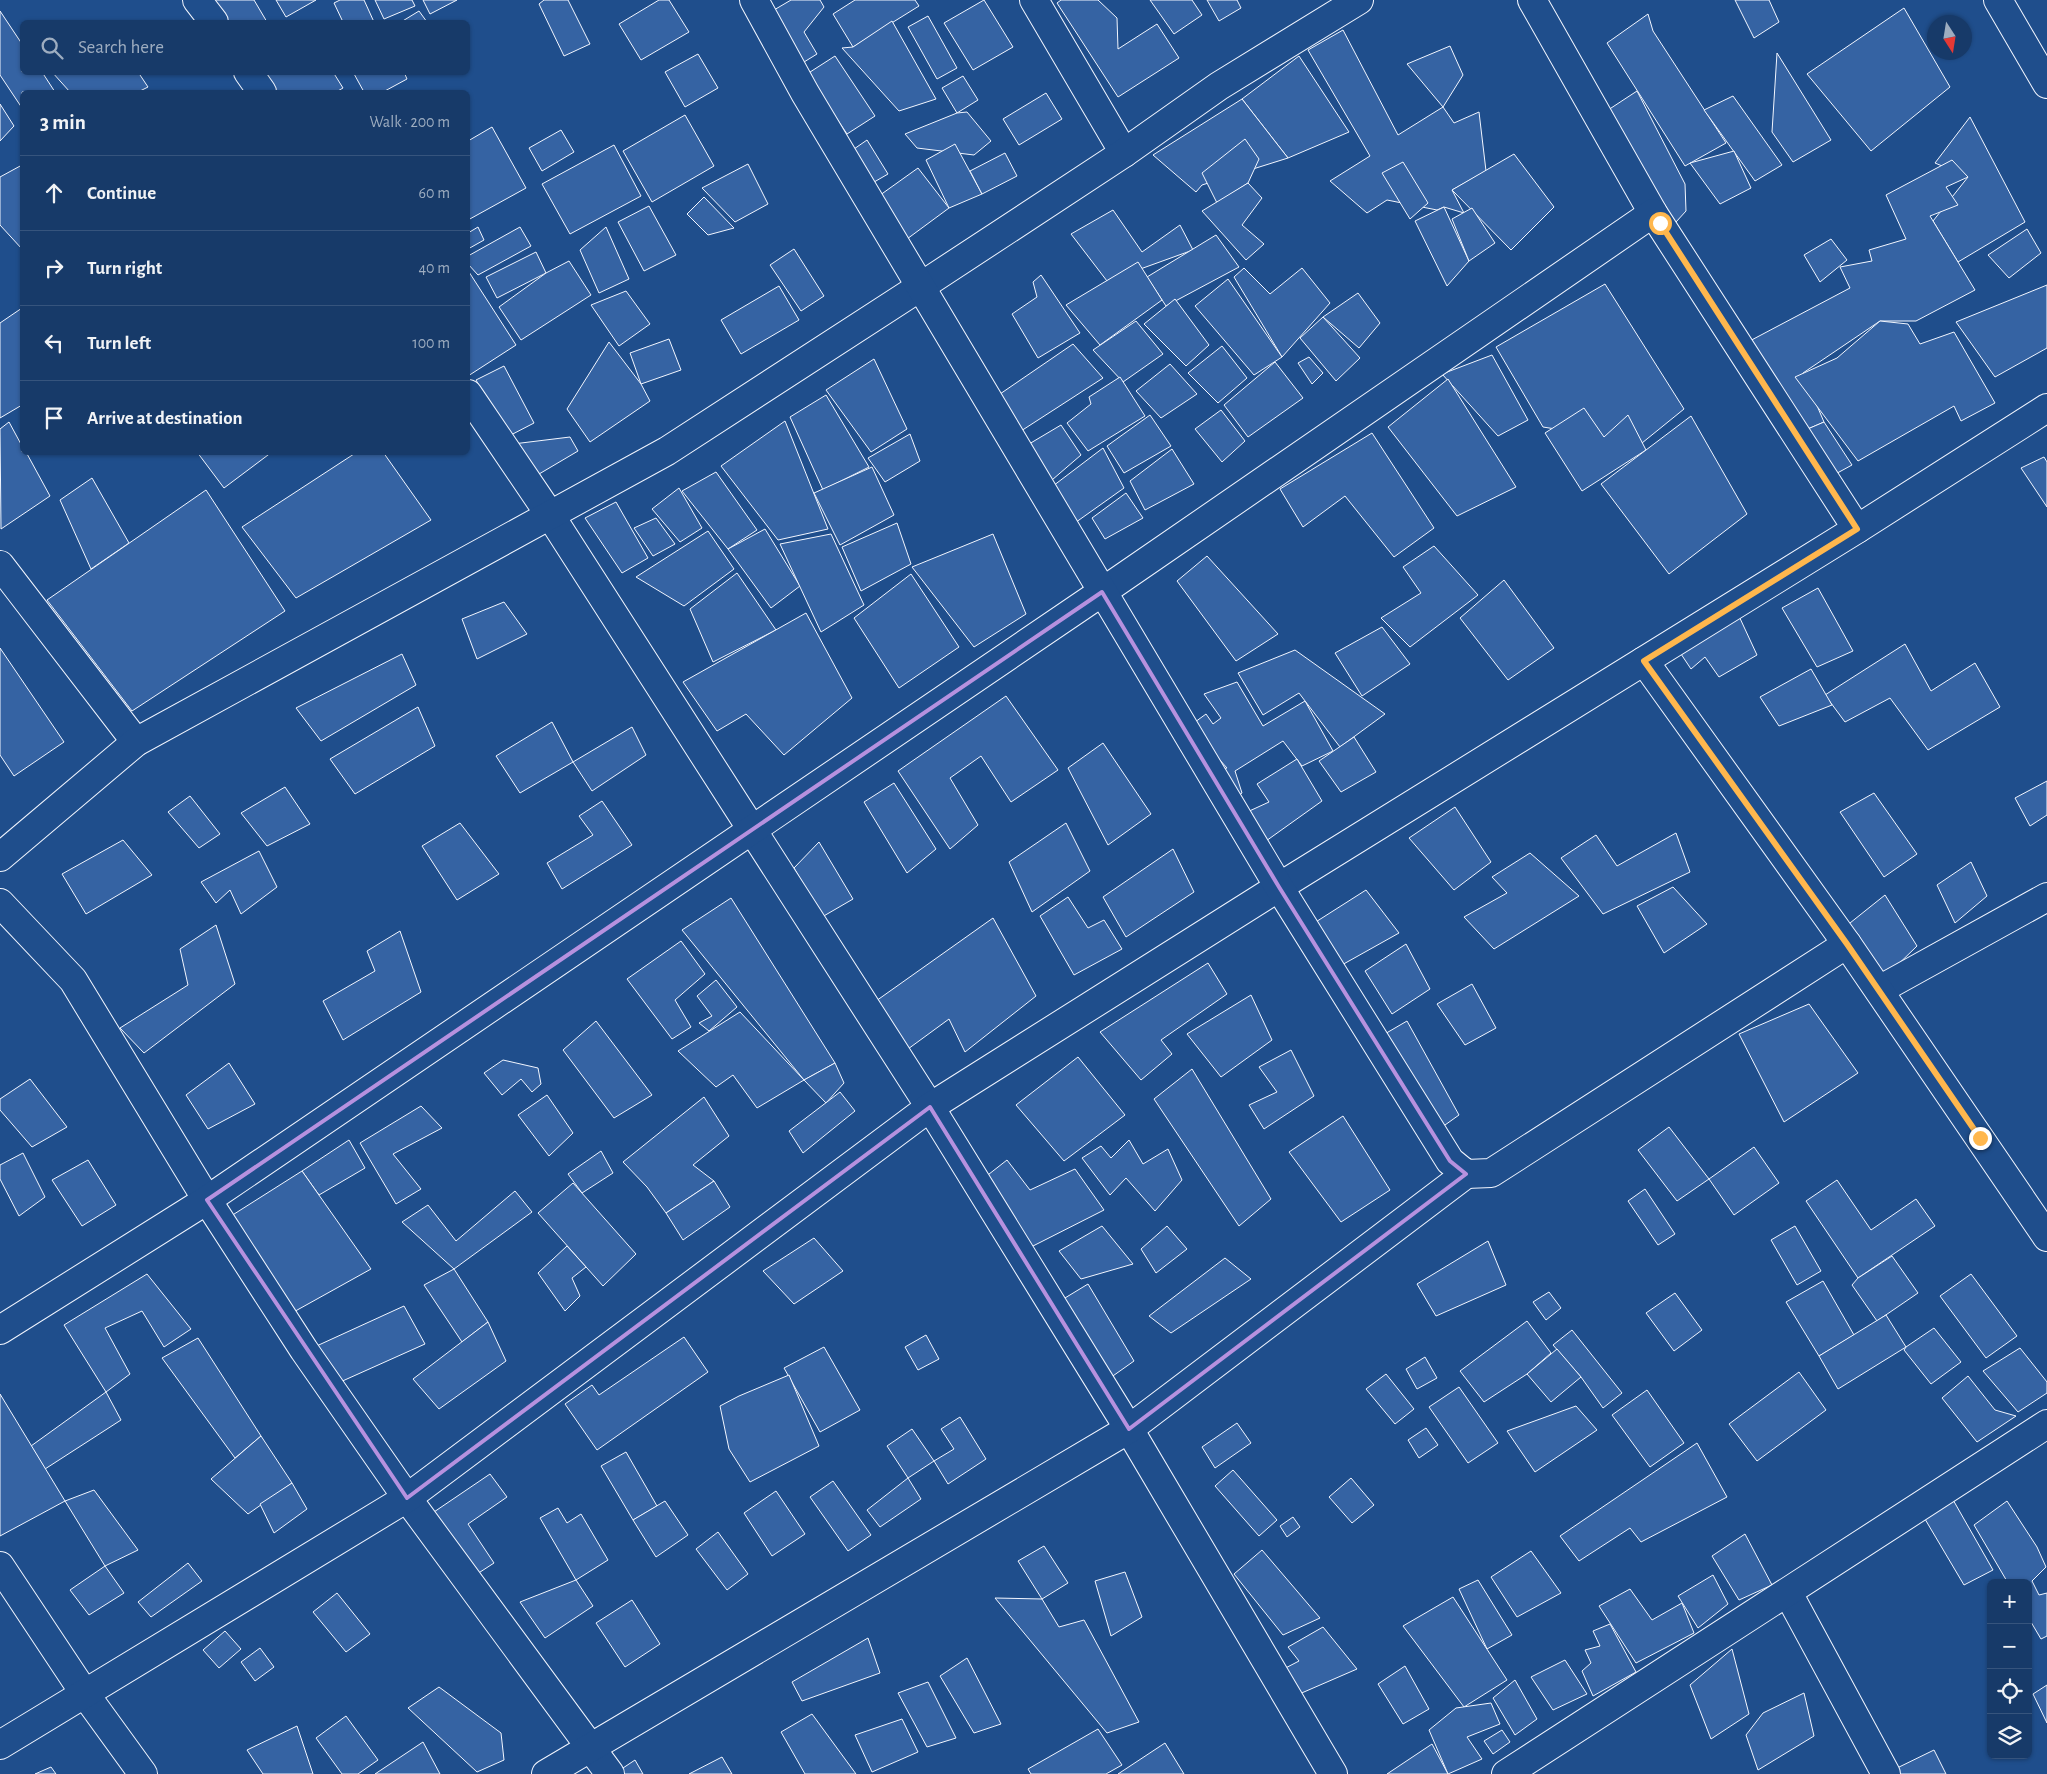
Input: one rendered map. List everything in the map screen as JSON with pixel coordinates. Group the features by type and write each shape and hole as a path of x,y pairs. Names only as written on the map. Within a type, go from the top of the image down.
{"street":[{"path":"197,0 212,20"},
{"path":"754,0 804,93 1279,887 1450,1161 1466,1174"},
{"path":"1034,0 1124,153"},
{"path":"0,857 136,742 667,451 1124,153 1219,86 1359,0"},
{"path":"1532,0 1653,213 1857,529"},
{"path":"1998,0 2047,84"},
{"path":"250,75 261,90"},
{"path":"0,1330 206,1200 1102,592 1653,213"},
{"path":"470,397 550,515 930,1107 1129,1429 1333,1774"},
{"path":"0,1745 406,1498 930,1107 1279,887 1857,529 2047,408"},
{"path":"0,565 136,742"},
{"path":"1644,661 1847,944 2047,1238"},
{"path":"1879,990 2047,897"},
{"path":"0,902 73,980 206,1200 304,1350 406,1498 610,1774"},
{"path":"546,1774 1129,1429 1466,1174 1491,1173 1847,944"},
{"path":"1506,1774 2047,1424"},
{"path":"0,1566 85,1694 143,1774"},
{"path":"1788,1593 1886,1774"}],"highlighted area":[{"path":"1102,592 1279,887 1450,1161 1466,1174 1129,1429 930,1107 407,1498 207,1200"}],"building":[{"path":"212,0 254,0 266,20 225,20"},
{"path":"276,0 316,0 286,17"},
{"path":"340,0 364,0 373,20 342,20 334,3"},
{"path":"375,0 412,0 415,6 384,19"},
{"path":"423,0 457,0 430,14"},
{"path":"544,0 568,0 590,44 564,56 539,4"},
{"path":"659,0 669,0 689,32 641,60 619,24"},
{"path":"791,0 820,0 824,7 804,32 817,54 804,62 774,10"},
{"path":"855,0 915,0 919,6 853,47 833,14"},
{"path":"984,0 1013,47 973,70 944,23"},
{"path":"1061,0 1098,0 1117,18 1118,49 1157,24 1179,58 1118,97 1057,3"},
{"path":"1150,0 1192,0 1202,15 1174,34"},
{"path":"1207,0 1237,0 1241,8 1219,21"},
{"path":"1735,0 1769,0 1779,22 1754,38"},
{"path":"1904,8 1927,48 1927,60 1934,60 1950,87 1871,151 1807,74"},
{"path":"0,11 20,41 20,75 44,75 54,90 20,90 20,105 0,75"},
{"path":"419,11 426,20 404,20"},
{"path":"1648,14 1653,31 1726,143 1685,166 1607,43"},
{"path":"928,16 957,68 937,79 908,27"},
{"path":"892,21 936,99 899,111 842,48 853,47"},
{"path":"1343,30 1398,135 1443,107 1454,123 1479,112 1486,171 1452,190 1464,213 1444,207 1437,210 1387,200 1367,213 1330,181 1370,156 1308,50"},
{"path":"1450,46 1463,75 1443,107 1407,64"},
{"path":"1777,53 1831,140 1793,162 1772,132"},
{"path":"698,54 718,88 685,107 665,72"},
{"path":"835,56 875,116 847,134 807,74"},
{"path":"1299,56 1349,132 1288,158 1242,99"},
{"path":"55,75 140,75 148,87 142,90 68,90"},
{"path":"262,75 335,75 343,88 340,90 271,90"},
{"path":"355,75 405,75 407,79 387,90 363,90"},
{"path":"963,76 978,100 957,113 942,88"},
{"path":"1637,91 1685,184 1686,211 1666,233 1605,112"},
{"path":"1046,93 1062,119 1019,145 1003,119"},
{"path":"1733,96 1782,165 1755,181 1704,110"},
{"path":"1242,99 1288,158 1202,185 1196,192 1153,155"},
{"path":"0,104 14,126 0,141"},
{"path":"967,112 991,141 974,155 917,148 905,134 957,113"},
{"path":"685,115 714,166 652,202 623,151"},
{"path":"1970,117 2025,222 1958,262 1933,221 1968,177 1935,163"},
{"path":"492,127 526,188 470,219 470,140"},
{"path":"561,130 574,152 542,171 529,148"},
{"path":"1245,139 1259,159 1248,183 1217,203 1202,173"},
{"path":"867,140 888,174 862,189 854,149"},
{"path":"955,144 982,194 949,208 926,160"},
{"path":"614,145 641,196 570,234 542,184"},
{"path":"1734,151 1751,188 1720,204 1690,163"},
{"path":"1005,153 1017,176 982,194 970,171"},
{"path":"1514,154 1554,207 1511,250 1452,190"},
{"path":"1952,160 1968,177 1946,187 1958,205 1930,216 1975,290 1916,321 1880,321 1803,373 1824,422 1803,431 1744,344 1850,288 1840,267 1872,261 1869,250 1906,239 1886,195"},
{"path":"1403,162 1428,203 1410,219 1382,173"},
{"path":"748,164 768,204 735,222 702,188"},
{"path":"20,166 20,247 0,225 0,177"},
{"path":"918,168 949,208 907,239 876,198"},
{"path":"1248,183 1262,198 1242,225 1264,244 1246,260 1202,211"},
{"path":"704,197 734,228 708,235 687,214"},
{"path":"649,206 676,255 644,271 618,222"},
{"path":"1444,207 1469,261 1447,286 1415,221"},
{"path":"1472,208 1495,243 1469,261 1452,219"},
{"path":"1113,210 1142,252 1180,225 1193,250 1107,281 1071,234"},
{"path":"478,227 484,240 470,248 470,232"},
{"path":"520,227 531,246 478,275 470,266 470,255"},
{"path":"606,227 629,279 599,293 580,250"},
{"path":"2027,229 2041,253 2009,278 1988,255"},
{"path":"1216,235 1239,267 1166,306 1147,277"},
{"path":"1831,239 1847,260 1820,282 1804,255"},
{"path":"794,249 824,296 801,311 770,265"},
{"path":"536,252 546,273 497,298 486,277"},
{"path":"569,261 591,295 521,340 499,307 546,273"},
{"path":"1138,262 1162,300 1100,345 1066,305"},
{"path":"1244,268 1270,294 1302,268 1330,303 1282,357 1234,277"},
{"path":"470,274 516,345 470,375"},
{"path":"1041,275 1080,333 1038,358 1012,314 1037,297 1033,282"},
{"path":"1228,279 1282,357 1254,375 1195,306"},
{"path":"1605,284 1684,409 1642,443 1543,427 1496,347"},
{"path":"2047,285 2047,348 1995,377 1956,322"},
{"path":"779,286 799,320 741,354 721,320"},
{"path":"626,291 650,324 619,346 591,305"},
{"path":"1358,293 1380,323 1359,348 1323,317"},
{"path":"1175,299 1209,345 1186,366 1144,324"},
{"path":"20,309 20,406 0,418 0,323"},
{"path":"1323,317 1360,358 1336,381 1300,338"},
{"path":"1136,321 1163,354 1123,382 1093,350"},
{"path":"1880,321 1908,324 1920,344 1954,332 1995,403 1961,421 1954,406 1858,461 1795,377 1837,358"},
{"path":"669,339 681,370 641,384 630,353"},
{"path":"609,342 641,384 650,401 590,442 567,409"},
{"path":"1073,344 1103,378 1021,431 1000,394"},
{"path":"1222,346 1247,378 1218,403 1188,373"},
{"path":"1492,355 1528,420 1498,436 1442,374"},
{"path":"1309,357 1323,373 1312,384 1298,363"},
{"path":"874,359 907,429 871,452 826,390"},
{"path":"1275,362 1303,398 1248,437 1224,405"},
{"path":"1170,364 1197,394 1161,418 1136,391"},
{"path":"504,366 534,423 507,437 476,380"},
{"path":"1120,377 1145,416 1088,451 1067,423 1091,404 1089,397"},
{"path":"1448,379 1516,487 1457,516 1388,427"},
{"path":"826,395 869,467 823,490 790,417"},
{"path":"1584,408 1604,437 1628,415 1646,450 1582,491 1545,433"},
{"path":"1221,410 1245,441 1222,462 1195,429"},
{"path":"1150,415 1171,446 1124,473 1107,446"},
{"path":"1691,416 1747,514 1669,574 1601,484"},
{"path":"785,421 828,529 778,540 721,466"},
{"path":"9,422 20,442 20,455 28,455 50,496 1,529 0,429"},
{"path":"1824,422 1852,465 1830,477 1796,434"},
{"path":"1061,425 1081,455 1045,486 1024,447"},
{"path":"1372,433 1434,528 1394,557 1345,496 1303,527 1280,489"},
{"path":"910,434 920,461 885,482 868,458"},
{"path":"570,437 578,451 534,477 513,444"},
{"path":"1103,448 1124,488 1072,525 1049,489"},
{"path":"1172,449 1194,484 1145,510 1130,481"},
{"path":"199,455 268,455 224,488"},
{"path":"352,455 385,455 431,520 296,598 242,527"},
{"path":"2044,457 2047,462 2047,507 2021,468"},
{"path":"872,467 894,515 840,545 814,493"},
{"path":"716,472 757,530 728,549 682,491"},
{"path":"92,478 129,543 91,569 60,500"},
{"path":"679,488 702,528 680,542 652,509"},
{"path":"206,490 285,611 132,711 47,600"},
{"path":"1126,493 1143,518 1105,539 1092,518"},
{"path":"616,502 648,558 622,573 585,518"},
{"path":"656,518 675,544 653,556 634,528"},
{"path":"897,523 911,564 861,591 842,547"},
{"path":"765,529 800,586 771,608 728,549"},
{"path":"708,531 734,569 684,606 636,577"},
{"path":"831,534 864,605 821,632 780,544"},
{"path":"993,534 1026,614 974,647 912,567"},
{"path":"1434,546 1478,595 1410,647 1381,618 1421,593 1403,567"},
{"path":"1207,556 1278,634 1236,661 1177,581"},
{"path":"737,573 776,630 713,662 690,609"},
{"path":"911,574 959,647 899,688 854,618"},
{"path":"1504,580 1554,648 1508,680 1460,618"},
{"path":"1818,588 1853,651 1817,667 1782,608"},
{"path":"504,602 527,634 477,659 462,619"},
{"path":"806,613 852,698 784,755 746,714 717,731 683,682"},
{"path":"1738,614 1757,655 1719,677 1705,657 1691,669 1681,654"},
{"path":"1382,627 1410,664 1362,696 1335,653"},
{"path":"1905,644 1931,691 1975,663 2000,707 1928,750 1890,698 1845,722 1825,695"},
{"path":"0,648 64,742 14,776 0,755"},
{"path":"1295,650 1385,714 1340,747 1299,693 1263,715 1238,673"},
{"path":"402,654 416,685 321,741 296,708"},
{"path":"1811,669 1832,705 1779,726 1760,697"},
{"path":"1237,682 1263,726 1305,701 1333,751 1302,766 1283,741 1235,771 1242,793 1217,809 1199,774 1227,768 1219,759 1201,767 1180,733 1206,714 1213,724 1221,718 1204,694"},
{"path":"1006,696 1058,770 1011,802 981,756 950,778 978,825 950,849 898,771"},
{"path":"418,707 435,746 355,794 330,759"},
{"path":"552,722 573,762 520,793 496,756"},
{"path":"632,727 646,755 592,791 573,762"},
{"path":"1354,737 1376,772 1341,792 1319,761"},
{"path":"1103,743 1151,814 1108,845 1068,768"},
{"path":"1297,759 1322,801 1266,841 1245,813 1269,802 1257,784"},
{"path":"2047,781 2047,815 2030,826 2015,798"},
{"path":"894,783 936,849 907,873 864,802"},
{"path":"285,787 310,824 267,846 241,813"},
{"path":"1874,793 1917,854 1884,877 1840,812"},
{"path":"190,796 220,834 199,848 168,812"},
{"path":"602,801 632,845 562,889 547,863 593,835 579,816"},
{"path":"1455,807 1491,862 1454,890 1409,838"},
{"path":"460,823 499,874 457,900 422,846"},
{"path":"1066,823 1090,871 1032,912 1009,862"},
{"path":"1676,833 1690,872 1603,914 1561,858 1596,835 1617,866"},
{"path":"123,840 152,875 86,914 62,874"},
{"path":"819,842 853,899 822,917 794,868"},
{"path":"1173,849 1194,892 1126,937 1103,897"},
{"path":"259,851 277,887 241,914 230,890 216,903 201,882"},
{"path":"1530,853 1579,896 1494,949 1464,917 1507,893 1492,877"},
{"path":"1971,862 1987,896 1955,923 1937,885"},
{"path":"1673,887 1707,924 1664,953 1637,906"},
{"path":"1366,890 1399,933 1340,966 1311,925"},
{"path":"1885,895 1917,946 1881,981 1845,927"},
{"path":"1068,897 1088,928 1104,920 1122,949 1074,975 1040,916"},
{"path":"731,898 835,1063 804,1080 682,930"},
{"path":"993,918 1036,996 965,1052 949,1019 908,1049 876,1001"},
{"path":"216,925 235,984 144,1053 120,1028 188,985 180,949"},
{"path":"400,931 421,992 343,1040 323,1001 375,971 367,951"},
{"path":"681,941 705,974 675,1000 691,1027 672,1039 627,979"},
{"path":"1406,944 1430,989 1392,1014 1365,971"},
{"path":"1208,963 1227,994 1161,1040 1172,1054 1141,1080 1100,1032"},
{"path":"716,980 737,1007 709,1031 699,1023 712,1016 697,996"},
{"path":"1472,984 1496,1028 1465,1045 1437,1004"},
{"path":"1251,995 1272,1040 1221,1077 1187,1034"},
{"path":"1809,1004 1858,1073 1784,1122 1739,1034"},
{"path":"740,1012 804,1080 757,1108 733,1075 716,1087 678,1051"},
{"path":"596,1021 652,1095 614,1118 563,1050"},
{"path":"1407,1021 1459,1115 1438,1130 1383,1035"},
{"path":"1291,1050 1314,1096 1264,1129 1249,1105 1277,1092 1259,1067"},
{"path":"1078,1057 1125,1115 1064,1161 1016,1105"},
{"path":"503,1060 538,1068 541,1084 532,1092 521,1079 502,1095 484,1073"},
{"path":"229,1063 255,1104 208,1129 186,1095"},
{"path":"835,1063 844,1083 826,1103 804,1080"},
{"path":"1192,1069 1271,1199 1239,1226 1154,1099"},
{"path":"30,1079 67,1127 32,1147 0,1110 0,1099"},
{"path":"840,1092 855,1111 803,1153 789,1131"},
{"path":"547,1095 573,1133 549,1156 518,1115"},
{"path":"704,1097 729,1136 693,1165 714,1181 666,1213 647,1187 623,1162"},
{"path":"421,1106 442,1128 393,1154 421,1189 396,1204 360,1143"},
{"path":"1343,1116 1390,1190 1341,1222 1289,1152"},
{"path":"1669,1127 1709,1179 1677,1201 1638,1150"},
{"path":"349,1140 365,1168 319,1195 302,1171"},
{"path":"1129,1140 1143,1164 1168,1149 1182,1180 1155,1211 1126,1178 1110,1195 1082,1158 1101,1146 1111,1158"},
{"path":"1754,1147 1779,1183 1734,1215 1709,1179"},
{"path":"601,1151 613,1173 582,1193 568,1174"},
{"path":"23,1153 45,1197 19,1216 0,1179 0,1165"},
{"path":"88,1160 116,1205 82,1226 52,1180"},
{"path":"1007,1160 1030,1190 1075,1169 1104,1210 1031,1247 984,1178"},
{"path":"302,1171 371,1269 290,1314 231,1216"},
{"path":"1837,1180 1871,1230 1916,1199 1935,1226 1858,1278 1806,1201"},
{"path":"714,1181 730,1207 683,1240 666,1213"},
{"path":"573,1183 636,1254 603,1286 538,1213"},
{"path":"1645,1189 1675,1234 1658,1245 1628,1201"},
{"path":"515,1191 532,1212 454,1269 402,1222 428,1205 456,1241"},
{"path":"1102,1226 1133,1264 1081,1279 1059,1251"},
{"path":"1167,1226 1187,1249 1156,1273 1141,1249"},
{"path":"1795,1226 1821,1271 1797,1285 1771,1240"},
{"path":"814,1238 843,1271 794,1304 763,1271"},
{"path":"1488,1241 1506,1285 1436,1316 1417,1284"},
{"path":"567,1246 586,1267 572,1278 580,1296 565,1311 538,1273"},
{"path":"1892,1256 1918,1293 1877,1321 1852,1285 1858,1278"},
{"path":"1225,1258 1251,1279 1171,1333 1149,1316"},
{"path":"454,1269 488,1322 462,1342 424,1285"},
{"path":"147,1274 191,1329 164,1347 142,1311 105,1328 130,1374 106,1392 64,1325"},
{"path":"1971,1274 2017,1336 1986,1358 1940,1296"},
{"path":"1823,1281 1854,1335 1819,1356 1786,1302"},
{"path":"1088,1284 1134,1361 1110,1378 1060,1301"},
{"path":"1549,1292 1561,1308 1546,1320 1533,1302"},
{"path":"1675,1293 1702,1330 1674,1351 1646,1313"},
{"path":"404,1306 425,1344 338,1383 310,1349"},
{"path":"1886,1315 1906,1347 1838,1389 1819,1356"},
{"path":"1527,1321 1551,1353 1527,1374 1484,1402 1460,1371"},
{"path":"488,1322 506,1361 439,1409 413,1379"},
{"path":"1934,1328 1961,1362 1931,1384 1904,1350"},
{"path":"1572,1330 1622,1393 1603,1408 1581,1377 1553,1345"},
{"path":"926,1335 939,1359 918,1370 905,1347"},
{"path":"684,1337 708,1372 597,1450 565,1404 592,1385 599,1395"},
{"path":"198,1338 261,1436 235,1458 162,1358"},
{"path":"824,1347 860,1410 820,1432 784,1368"},
{"path":"2020,1348 2047,1382 2047,1393 2018,1412 1983,1371"},
{"path":"1557,1349 1581,1377 1551,1402 1527,1374"},
{"path":"1425,1357 1437,1378 1417,1389 1406,1369"},
{"path":"1799,1372 1826,1410 1757,1461 1729,1424"},
{"path":"1386,1374 1414,1409 1395,1424 1366,1389"},
{"path":"789,1375 819,1446 750,1482 729,1449 720,1406"},
{"path":"1968,1376 1995,1410 2016,1416 1977,1442 1942,1398"},
{"path":"1459,1387 1498,1443 1468,1463 1429,1407"},
{"path":"1647,1390 1684,1443 1650,1467 1612,1415"},
{"path":"106,1392 121,1420 45,1469 31,1446"},
{"path":"0,1394 65,1501 0,1536"},
{"path":"1576,1406 1597,1430 1535,1472 1507,1431"},
{"path":"960,1417 986,1459 948,1484 934,1461 954,1449 941,1429"},
{"path":"1237,1423 1251,1443 1215,1468 1202,1447"},
{"path":"1426,1428 1438,1445 1419,1458 1408,1440"},
{"path":"912,1429 934,1461 908,1478 887,1446"},
{"path":"261,1436 292,1483 248,1514 211,1479"},
{"path":"1697,1443 1727,1497 1641,1542 1630,1528 1579,1561 1560,1536"},
{"path":"626,1452 657,1506 633,1520 601,1466"},
{"path":"1233,1470 1277,1520 1259,1536 1215,1486"},
{"path":"490,1474 507,1497 468,1524 494,1563 474,1576 431,1514"},
{"path":"908,1478 921,1499 880,1527 867,1510"},
{"path":"1351,1478 1374,1505 1352,1523 1329,1497"},
{"path":"833,1481 871,1535 848,1551 810,1497"},
{"path":"292,1483 307,1509 274,1533 260,1504"},
{"path":"94,1490 138,1550 105,1566 65,1501"},
{"path":"776,1491 805,1534 772,1556 744,1513"},
{"path":"1952,1498 1993,1570 1964,1585 1922,1514"},
{"path":"665,1501 688,1535 656,1557 633,1520"},
{"path":"2007,1501 2037,1547 2046,1567 2032,1581 2032,1579 2006,1579 1974,1525"},
{"path":"558,1508 567,1523 581,1514 608,1560 576,1580 540,1518"},
{"path":"1293,1517 1300,1527 1287,1537 1280,1526"},
{"path":"718,1532 748,1574 727,1590 696,1549"},
{"path":"1745,1534 1772,1585 1739,1600 1712,1556"},
{"path":"1044,1546 1068,1583 1042,1599 1018,1561"},
{"path":"1262,1550 1320,1618 1283,1635 1234,1574"},
{"path":"1531,1551 1561,1593 1517,1617 1491,1577"},
{"path":"188,1563 202,1581 151,1617 138,1602"},
{"path":"105,1566 124,1593 89,1615 70,1590"},
{"path":"1125,1572 1142,1617 1111,1636 1095,1581"},
{"path":"1713,1575 1728,1604 1698,1628 1678,1596"},
{"path":"576,1580 593,1606 545,1638 520,1602"},
{"path":"1478,1580 1512,1635 1487,1649 1459,1589"},
{"path":"2032,1581 2039,1595 2047,1593 2047,1636 2041,1639 2032,1624"},
{"path":"1630,1589 1652,1620 1682,1603 1694,1633 1636,1663 1599,1606"},
{"path":"337,1593 370,1634 346,1652 313,1612"},
{"path":"1453,1597 1507,1680 1464,1707 1403,1626"},
{"path":"995,1598 1042,1599 1059,1627 1084,1620 1139,1722 1107,1733"},
{"path":"632,1600 660,1644 625,1667 596,1623"},
{"path":"1610,1624 1636,1672 1593,1696 1582,1671 1591,1663 1585,1650 1600,1646 1593,1631"},
{"path":"1323,1627 1357,1669 1297,1695 1274,1674 1299,1661 1288,1647"},
{"path":"225,1631 241,1649 219,1668 203,1650"},
{"path":"868,1638 880,1673 802,1701 792,1682"},
{"path":"260,1648 274,1667 255,1681 241,1662"},
{"path":"1732,1649 1749,1714 1711,1739 1690,1685"},
{"path":"967,1658 1001,1724 974,1733 940,1676"},
{"path":"1565,1660 1587,1694 1553,1710 1531,1677"},
{"path":"1405,1666 1429,1709 1403,1724 1378,1684"},
{"path":"1515,1680 1537,1719 1515,1735 1493,1698"},
{"path":"928,1682 956,1738 927,1747 898,1693"},
{"path":"2047,1685 2047,1723 2033,1694"},
{"path":"439,1687 501,1733 504,1760 477,1772 408,1708"},
{"path":"1804,1693 1814,1736 1758,1770 1746,1735 1763,1713"},
{"path":"1491,1703 1500,1724 1467,1737 1482,1759 1448,1774 1429,1730 1456,1708"},
{"path":"812,1714 856,1774 805,1774 781,1732"},
{"path":"346,1716 378,1760 358,1774 342,1774 316,1738"},
{"path":"902,1719 918,1752 872,1772 855,1735"},
{"path":"297,1726 313,1774 263,1774 247,1750"},
{"path":"1098,1729 1122,1765 1106,1774 1031,1774 1028,1769"},
{"path":"1502,1730 1510,1742 1493,1754 1484,1741"},
{"path":"423,1742 440,1774 375,1774"},
{"path":"1165,1743 1184,1774 1118,1774"},
{"path":"1432,1744 1448,1774 1387,1774"},
{"path":"1934,1750 1946,1774 1895,1774 1893,1770"},
{"path":"722,1757 732,1774 689,1774"},
{"path":"635,1760 643,1774 614,1774"},
{"path":"51,1767 56,1774 35,1774"}],"route":[{"path":"1660,223 1857,529 1644,661 1847,944 1980,1138"}]}
